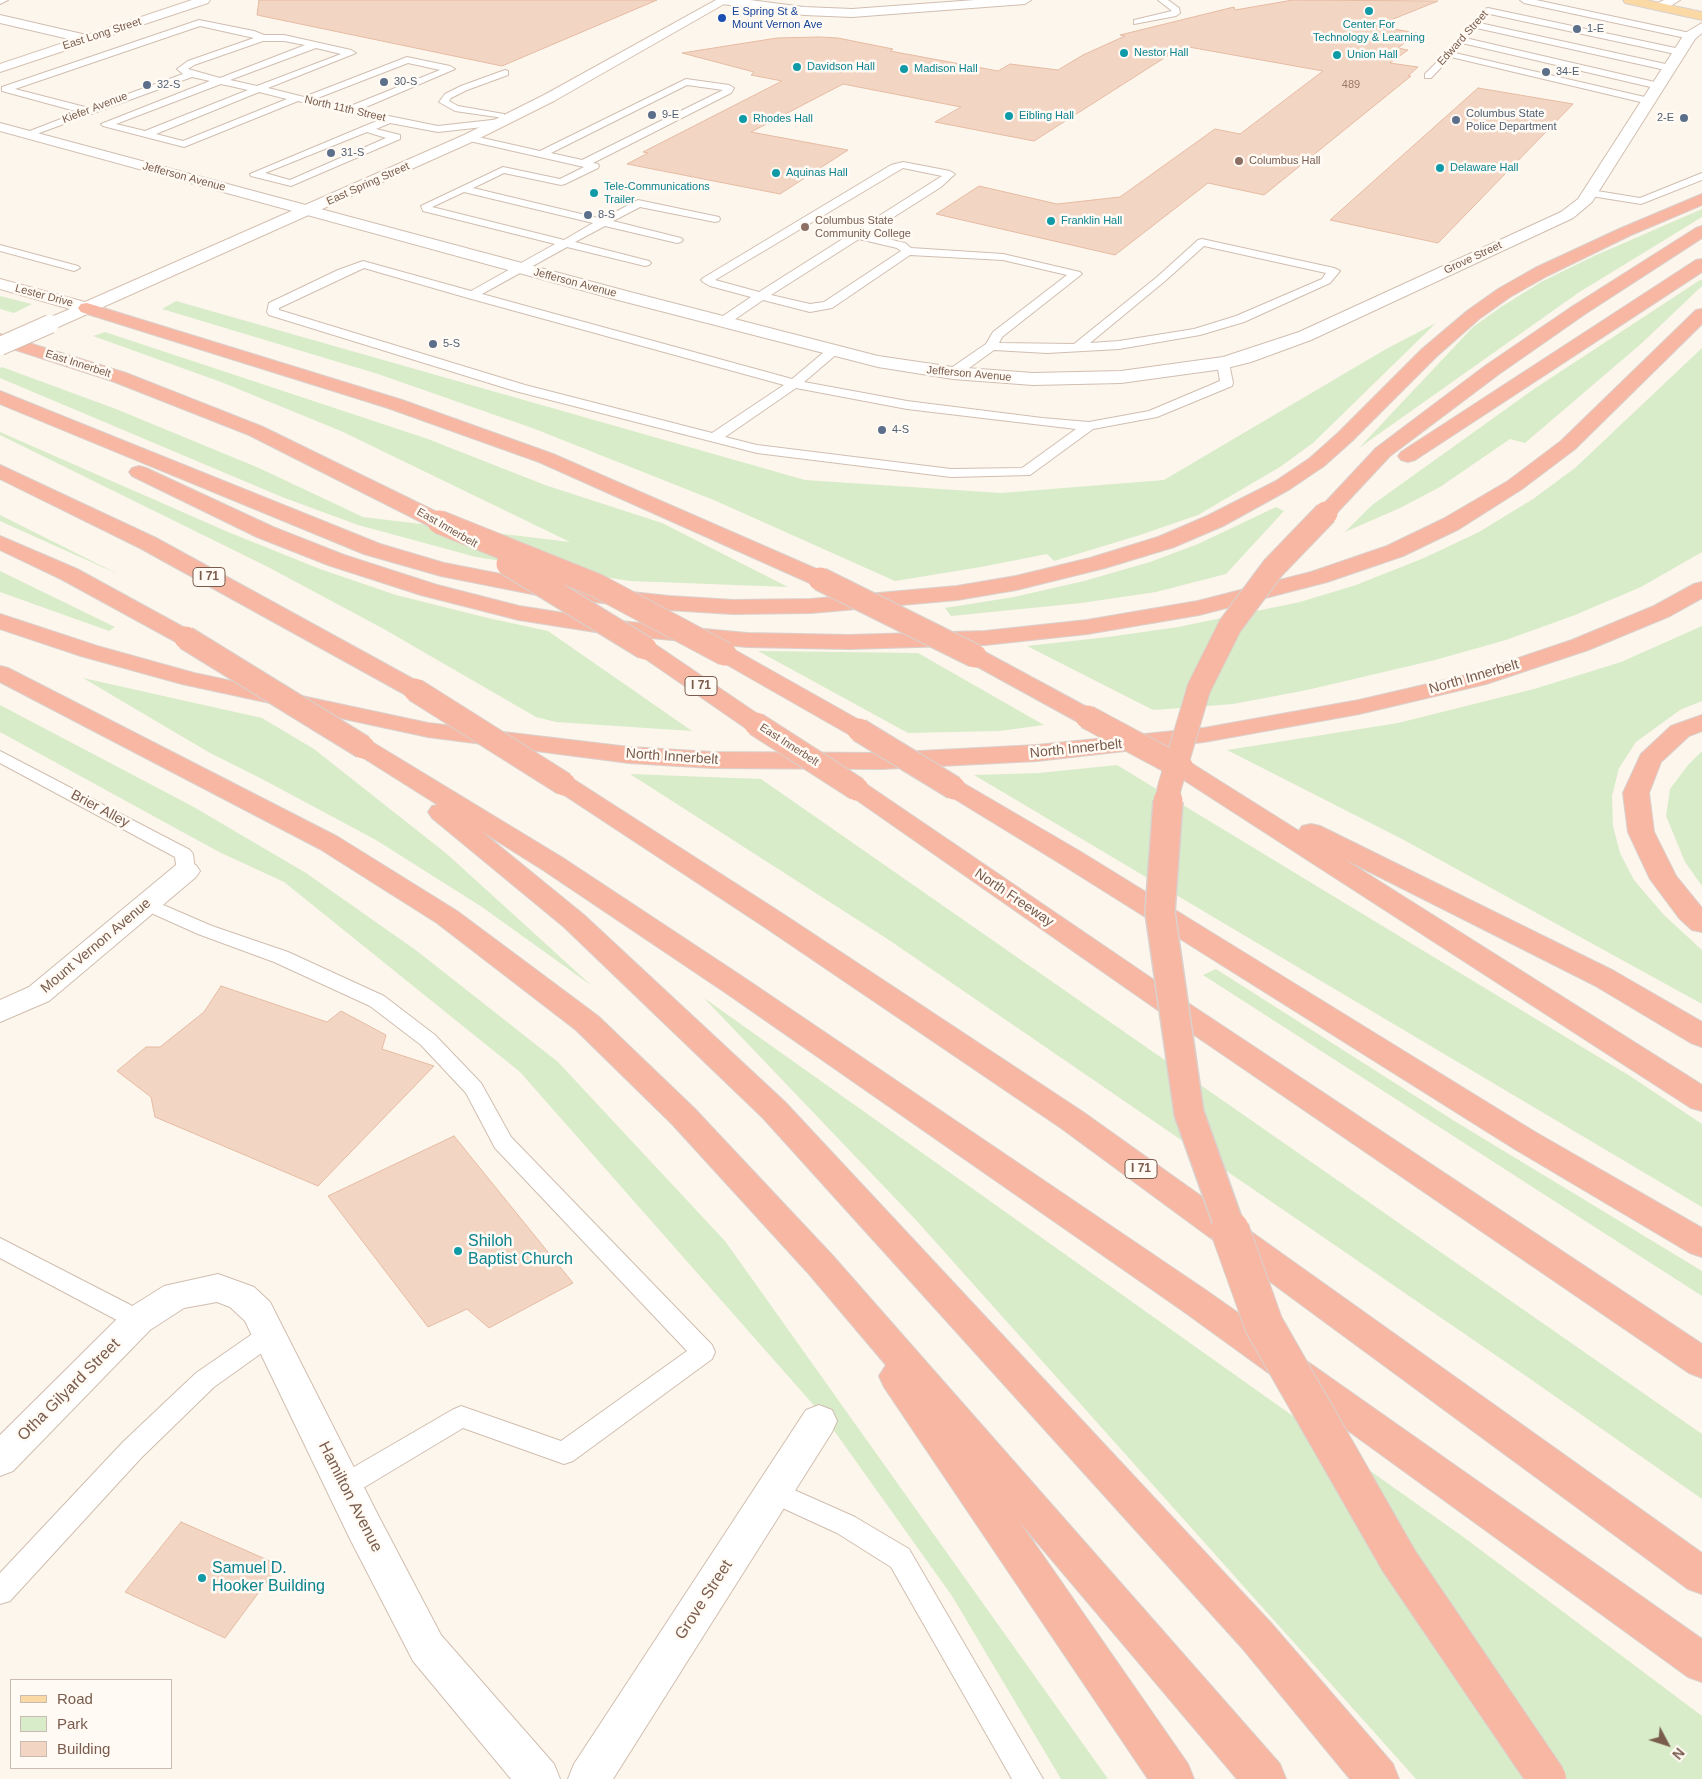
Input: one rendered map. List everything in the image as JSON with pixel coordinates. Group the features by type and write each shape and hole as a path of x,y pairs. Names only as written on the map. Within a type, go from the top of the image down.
{"highway":[{"path":"7,400 372,549 441,569 547,590 669,603 733,607 811,606 957,593 1016,583 1097,563 1166,542 1224,516 1283,485 1317,462 1345,437 1429,353 1473,315 1504,293 1541,272 1625,232 1702,199"},
{"path":"1547,1779 1399,1561 1264,1325 1189,1113 1160,912 1169,789 1199,688 1230,626 1273,568 1383,452 1492,370 1571,315 1702,231"},
{"path":"1326,513 1435,436 1556,360 1702,264"},
{"path":"87,308 396,404 546,458 820,579 975,656 1182,768 1604,978 1702,1036"},
{"path":"7,400 125,466 265,532 336,560 429,590 510,611 608,627 747,640 849,642 985,638 1087,627 1199,608 1320,577 1395,551 1451,524 1515,485 1568,445 1702,314"},
{"name":"East Innerbelt","path":"0,339 119,377 256,431 439,522 645,648 857,790"},
{"name":"I 71","path":"0,471 148,543 415,690 774,920 1072,1120 1702,1576"},
{"path":"439,522 596,584 859,730 1071,858 1524,1140 1702,1244"},
{"path":"0,542 69,574 186,638 553,864 736,986 1195,1301 1702,1664"},
{"name":"North Innerbelt","path":"0,621 89,650 190,678 428,730 629,755 712,760 881,761 1037,753 1204,735 1359,707 1478,679 1580,645 1662,611 1702,589"},
{"path":"0,673 329,843 447,917 587,1023 683,1116 821,1265 1266,1779"},
{"path":"1702,722 1680,731 1650,759 1636,793 1640,832 1664,878 1689,912 1702,923"},
{"path":"363,747 574,922 774,1110 1256,1636 1378,1779"},
{"path":"1182,768 1702,1100"},
{"name":"North Freeway","path":"857,790 1172,1006 1702,1363"},
{"path":"821,1265 1173,1779"}],"main road":[{"path":"1629,0 1702,16"}],"street":[{"name":"East Long Street","path":"0,68 204,0"},
{"path":"724,0 804,11 852,14 1026,0"},
{"name":"East Spring Street","path":"0,346 469,138 724,0"},
{"path":"1660,7 1674,0"},
{"path":"0,19 86,39"},
{"name":"Grove Street","path":"1159,373 1244,358 1305,336 1540,228 1576,209 1590,193 1680,52 1696,36"},
{"name":"Jefferson Avenue","path":"0,127 307,211 878,361 953,373 1033,379 1077,379 1159,373"},
{"name":"Kiefer Avenue","path":"0,144 27,134"},
{"name":"Lester Drive","path":"0,284 87,308"},
{"name":"Mount Vernon Avenue","path":"0,1012 39,994 186,871"},
{"name":"Hamilton Avenue","path":"138,1320 176,1296 218,1288 242,1297 258,1312 427,1648 539,1779"},
{"name":"Otha Gilyard Street","path":"0,1460 138,1320"},
{"name":"Grove Street","path":"590,1779 819,1421"}],"lane":[{"path":"0,1 4,0"},
{"path":"1138,22 1176,13 1176,10 1162,0"},
{"name":"Edward Street","path":"1428,76 1498,0"},
{"path":"1524,0 1696,36"},
{"path":"1488,11 1680,52"},
{"path":"88,111 5,89 199,23 254,34 262,38"},
{"path":"1475,25 1670,68"},
{"path":"147,134 351,53 284,38 262,38 191,63 182,69 191,74"},
{"path":"1461,40 1659,86"},
{"path":"315,45 106,124 184,144 407,60 450,69 349,110"},
{"path":"1449,54 1649,101"},
{"path":"505,73 464,88 448,96 444,102 455,108 505,120"},
{"name":"North 11th Street","path":"191,74 389,120 448,129 505,120"},
{"name":"Kiefer Avenue","path":"27,134 191,74"},
{"path":"541,154 686,82 729,88 728,91 584,163"},
{"path":"366,130 396,137 291,183 255,174 354,132 366,130 389,120"},
{"path":"469,138 594,166 561,182 503,170 426,206 427,209 645,263"},
{"path":"724,321 761,296 943,181 950,174 903,165 895,167 707,280 714,284 761,296 810,308 828,305 908,251"},
{"path":"1590,193 1641,201 1702,176"},
{"path":"463,188 677,240"},
{"path":"472,295 638,203 715,219"},
{"path":"857,235 901,245 908,251 1003,257 1076,274 997,335 991,346 953,373"},
{"path":"991,346 1047,349 1076,348 1119,346 1196,332 1240,319 1326,282 1334,271 1202,242 1161,279 1076,348"},
{"path":"0,248 74,268"},
{"path":"1089,426 1025,472 950,473 757,449 520,388 273,312 272,306 342,272 363,264 794,384 907,405 1089,426 1152,414 1227,383 1223,363"},
{"path":"716,437 794,384 834,350"},
{"name":"Brier Alley","path":"0,756 184,854 186,871"},
{"path":"147,904 205,930 281,957 377,1001 428,1040 474,1088 503,1142 703,1352 564,1454 461,1417 344,1486"},
{"path":"0,1247 138,1320"},
{"path":"0,1592 132,1450 198,1386 269,1335"},
{"path":"774,1492 846,1525 900,1558 1028,1779"}],"green space":[{"path":"1702,209 1702,217 1578,293 1359,448 1473,327 1501,307 1541,282 1594,256"},
{"path":"1702,280 1702,286 1642,343 1525,443 1510,439 1440,487 1400,508 1345,532 1372,505 1534,389"},
{"path":"0,296 32,304 14,313 0,309"},
{"path":"176,301 805,480 1001,493 1164,480 1386,349 1436,323 1313,443 1280,467 1198,515 1054,561 1047,554 895,581 716,501 535,429 378,374 162,309"},
{"path":"105,332 428,439 545,485 662,523 788,587 630,581 476,557 358,525 282,497 0,378 0,368 2,367 116,409 259,468 363,517 570,542 341,431 221,382 93,336"},
{"path":"1702,348 1702,552 1641,587 1575,615 1506,640 1435,660 1307,690 1233,704 1153,710 1027,646 1178,627 1300,602 1356,585 1424,558 1479,532 1533,499 1575,468"},
{"path":"0,432 228,532 320,569 396,595 548,631 692,731 556,722 536,717 382,628 268,567 0,435"},
{"path":"1276,507 1284,511 1226,574 1156,592 1081,603 951,616 945,608 1014,597 1084,581 1150,562 1198,544"},
{"path":"0,515 120,575 0,521"},
{"path":"0,571 115,627 109,631 0,592"},
{"path":"1702,626 1702,701 1680,710 1636,742 1619,768 1612,796 1613,826 1620,853 1634,880 1664,915 1702,950 1702,1004 1402,839 1227,750 1398,723 1534,689 1621,662"},
{"path":"758,651 918,653 1044,725 1000,731 908,733"},
{"path":"83,678 262,718 314,749 447,854 592,986 482,907 376,840 210,753"},
{"path":"0,705 192,806 306,873 417,951 558,1062 725,1241 1108,1779 1061,1779 952,1596 825,1418 520,1072 284,882 219,852 0,732"},
{"path":"1702,751 1702,886 1685,862 1666,816 1670,789 1688,765"},
{"path":"1117,765 1630,1076 1702,1124 1702,1207 974,775 1039,773"},
{"path":"630,774 761,779 1702,1434 1702,1499 1526,1376 889,940"},
{"path":"1216,969 1456,1122 1702,1271 1702,1296 1203,975"},
{"path":"704,998 1462,1536 1702,1716 1702,1779 1416,1779 915,1219"}],"building":[{"path":"259,0 657,0 502,66 257,15"},
{"path":"1293,0 1438,1 1376,26 1417,33 1398,48 1408,50 1390,63 1418,67 1408,76 1411,76 1264,195 1208,183 1115,255 936,214 979,186 1057,204 1120,197 1215,129 1240,134 1323,71 1183,46 1034,141 935,122 961,107 843,84 751,132 848,150 780,194 627,164 648,153 643,152 782,81 751,75 754,72 682,53 777,38 819,37 838,38 893,49 890,51 998,71 1010,64 1058,70 1083,55 1125,36 1120,35 1234,7 1235,10"},
{"name":"Delaware Hall","path":"1478,88 1573,104 1438,243 1330,220"},
{"path":"221,986 327,1022 341,1011 386,1035 382,1049 434,1066 318,1186 155,1117 151,1097 117,1071 146,1047 160,1047 204,1012"},
{"name":"Shiloh Baptist Church","path":"454,1136 573,1283 489,1328 467,1309 428,1327 328,1196"},
{"name":"Samuel D. Hooker Building","path":"181,1522 279,1565 225,1638 125,1592"}],"place":[{"name":"Center For Technology & Learning","path":"1369,11"},
{"name":"E Spring St & Mount Vernon Ave","path":"722,18"},
{"name":"1-E","path":"1577,29"},
{"name":"Nestor Hall","path":"1124,53"},
{"name":"Union Hall","path":"1337,55"},
{"name":"Davidson Hall","path":"797,67"},
{"name":"Madison Hall","path":"904,69"},
{"name":"34-E","path":"1546,72"},
{"name":"30-S","path":"384,82"},
{"name":"32-S","path":"147,85"},
{"name":"9-E","path":"652,115"},
{"name":"Eibling Hall","path":"1009,116"},
{"name":"2-E","path":"1684,118"},
{"name":"Rhodes Hall","path":"743,119"},
{"name":"Columbus State Police Department","path":"1456,120"},
{"name":"31-S","path":"331,153"},
{"name":"Columbus Hall","path":"1239,161"},
{"name":"Delaware Hall","path":"1440,168"},
{"name":"Aquinas Hall","path":"776,173"},
{"name":"Tele-Communications Trailer","path":"594,193"},
{"name":"8-S","path":"588,215"},
{"name":"Franklin Hall","path":"1051,221"},
{"name":"Columbus State Community College","path":"805,227"},
{"name":"5-S","path":"433,344"},
{"name":"4-S","path":"882,430"},
{"name":"Shiloh Baptist Church","path":"458,1251"},
{"name":"Samuel D. Hooker Building","path":"202,1578"}]}
